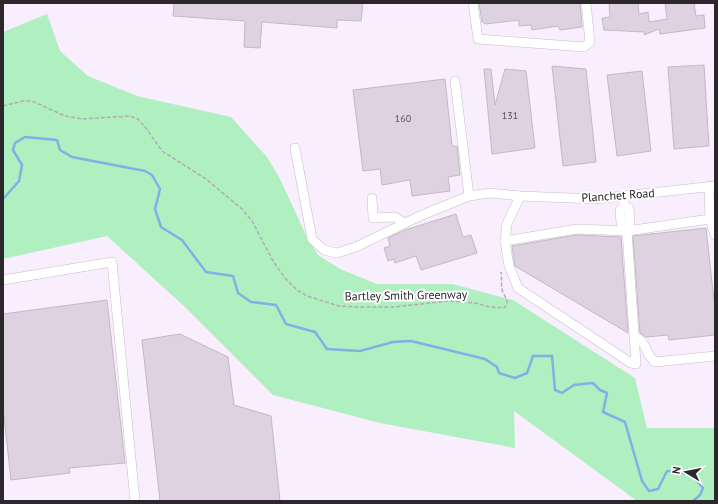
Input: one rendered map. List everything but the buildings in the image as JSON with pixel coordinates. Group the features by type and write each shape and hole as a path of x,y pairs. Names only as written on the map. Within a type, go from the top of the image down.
{"street":[{"path":"473,3 478,39 584,47 590,42 586,3"},
{"path":"455,81 469,196"},
{"name":"Planchet Road","path":"295,148 312,239 324,250 337,253 356,247 404,223 469,196 490,193 520,196 624,201 712,186"},
{"path":"712,186 710,219 715,235"},
{"path":"520,196 507,224 505,241 509,266 518,288 631,363 636,364 627,229 621,223 620,210 624,201"},
{"path":"372,198 373,218 395,217 404,223"},
{"path":"505,241 577,229 627,229 710,219"},
{"path":"3,280 112,262 135,501"},
{"path":"634,337 639,338 643,343 648,357 655,362 715,356"}],"path":[{"name":"Bartley Smith Greenway","path":"3,106 23,101 32,101 65,116 82,119 130,116 138,119 162,151 206,179 242,209 252,221 273,261 285,278 297,290 307,296 339,306 361,307 393,307 449,301 475,303 500,309 507,306 507,302"}],"green space":[{"path":"47,14 60,51 88,76 137,96 231,117 267,157 280,179 306,235 318,255 340,269 377,284 452,284 513,300 635,378 647,428 715,428 715,501 637,501 514,411 515,448 380,423 273,395 185,307 107,236 3,259 3,32"}],"waterway":[{"path":"3,199 19,181 22,165 13,150 15,143 25,137 57,140 60,150 72,157 145,171 152,175 160,189 155,209 161,227 182,240 206,272 233,276 238,293 251,302 276,305 286,324 315,332 327,349 360,351 393,342 411,341 485,359 497,367 499,373 515,378 527,373 533,356 552,356 555,390 562,393 574,385 593,383 600,390 607,393 603,412 625,422 642,481 649,491 658,489 667,471 691,474 703,488 700,495 693,501"}]}
